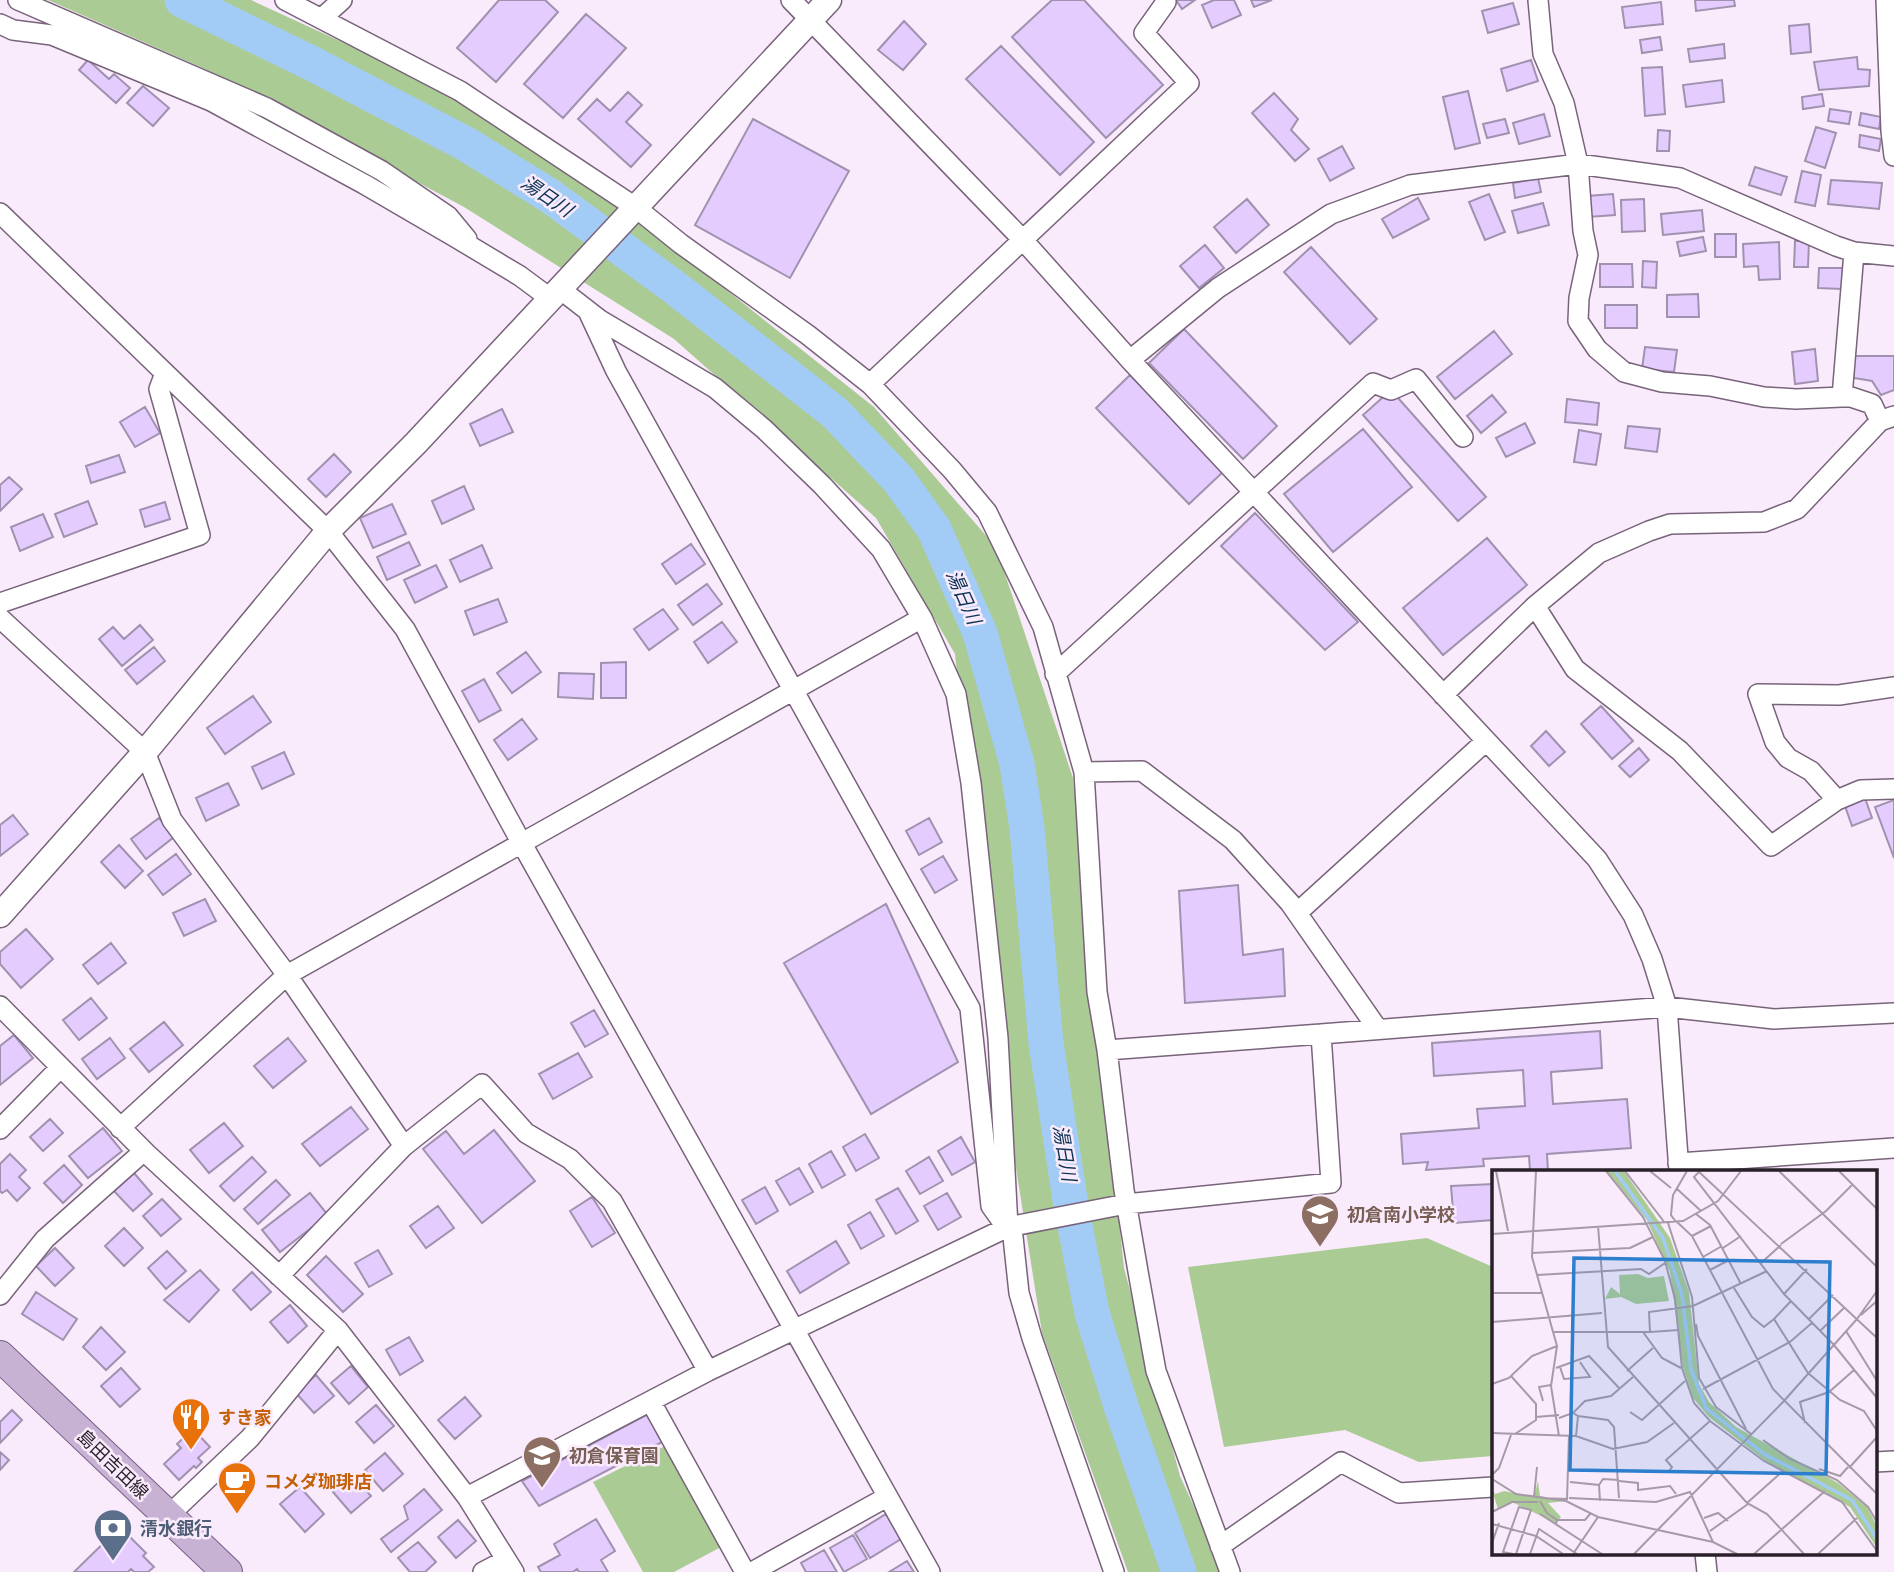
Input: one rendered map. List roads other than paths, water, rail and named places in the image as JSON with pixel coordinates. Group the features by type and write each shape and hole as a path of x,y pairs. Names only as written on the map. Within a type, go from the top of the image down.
{"main road":[{"name":"島田吉田線","path":"0,1356 227,1572"}],"street":[{"path":"18,0 267,108 382,171 449,216 475,248"},
{"path":"285,0 460,91 635,207 870,384 952,470 986,512 1043,627 1084,772 1097,992 1107,1050 1121,1205 1156,1371 1230,1572"},
{"path":"322,18 342,0"},
{"path":"791,0 1023,240 1130,360 1597,859 1633,915 1652,959 1667,1007 1679,1167 1894,1148"},
{"path":"0,915 145,752 328,531 416,443 829,0"},
{"path":"1443,695 1535,606 1599,553 1670,524 1764,522 1797,509 1887,418 1872,404 1852,397 1764,397 1710,386 1662,382 1624,372 1597,349 1578,321 1578,298 1588,255 1583,231 1578,164 1564,103 1543,54 1538,0"},
{"path":"1886,0 1894,156"},
{"path":"870,384 1189,83 1144,33 1166,2"},
{"path":"0,24 12,30 52,35 211,101 364,184 520,276 557,292 588,310 715,388 764,429 822,485 881,549 922,618 956,694 971,783 998,1038 1019,1293 1032,1338 1114,1572"},
{"path":"1130,360 1218,288 1331,214 1410,185 1578,164 1680,178 1854,252 1894,256"},
{"path":"0,214 328,531 405,629 521,842 930,1572"},
{"path":"1842,397 1854,252"},
{"path":"588,310 616,371 970,1008 991,1206 1014,1227"},
{"path":"0,603 200,536 159,388 164,373"},
{"path":"1055,674 1373,383 1391,390 1416,379 1463,437"},
{"path":"1535,606 1575,669 1680,751 1771,846 1837,800 1861,790 1894,789"},
{"path":"0,618 145,752 172,820 288,975 404,1146"},
{"path":"120,1128 288,975 922,618"},
{"path":"1837,800 1811,771 1788,758 1775,742 1758,694 1839,695 1894,687"},
{"path":"1297,913 1486,741"},
{"path":"1084,772 1142,771 1233,840 1297,913 1377,1028"},
{"path":"0,1006 120,1128 338,1330 416,1435 467,1497 510,1566 483,1572"},
{"path":"1107,1050 1667,1007 1774,1019 1894,1013"},
{"path":"467,1497 708,1371 1014,1227 1121,1205 1331,1183 1321,1034"},
{"path":"0,1129 60,1068"},
{"path":"279,1276 404,1146 482,1084 526,1133 570,1159 612,1201 708,1371"},
{"path":"0,1295 45,1239 144,1151"},
{"path":"168,1516 250,1438 338,1330"},
{"path":"652,1402 745,1572"},
{"path":"1876,1462 1894,1461"},
{"path":"1220,1546 1341,1462 1399,1493 1492,1487"},
{"path":"752,1572 887,1497"},
{"path":"1705,1554 1707,1572"}],"waterway":[{"name":"湯日川","path":"182,0 313,64 466,144 550,196 674,287 834,412 898,479 934,529 980,633 1017,764 1027,828 1046,1043 1071,1206 1092,1313 1122,1409 1179,1572"}],"place":[{"name":"初倉南小学校","path":"1320,1248"},
{"name":"すき家","path":"191,1451"},
{"name":"初倉保育園","path":"542,1489"},
{"name":"コメダ珈琲店","path":"237,1515"},
{"name":"清水銀行","path":"113,1562"}]}
